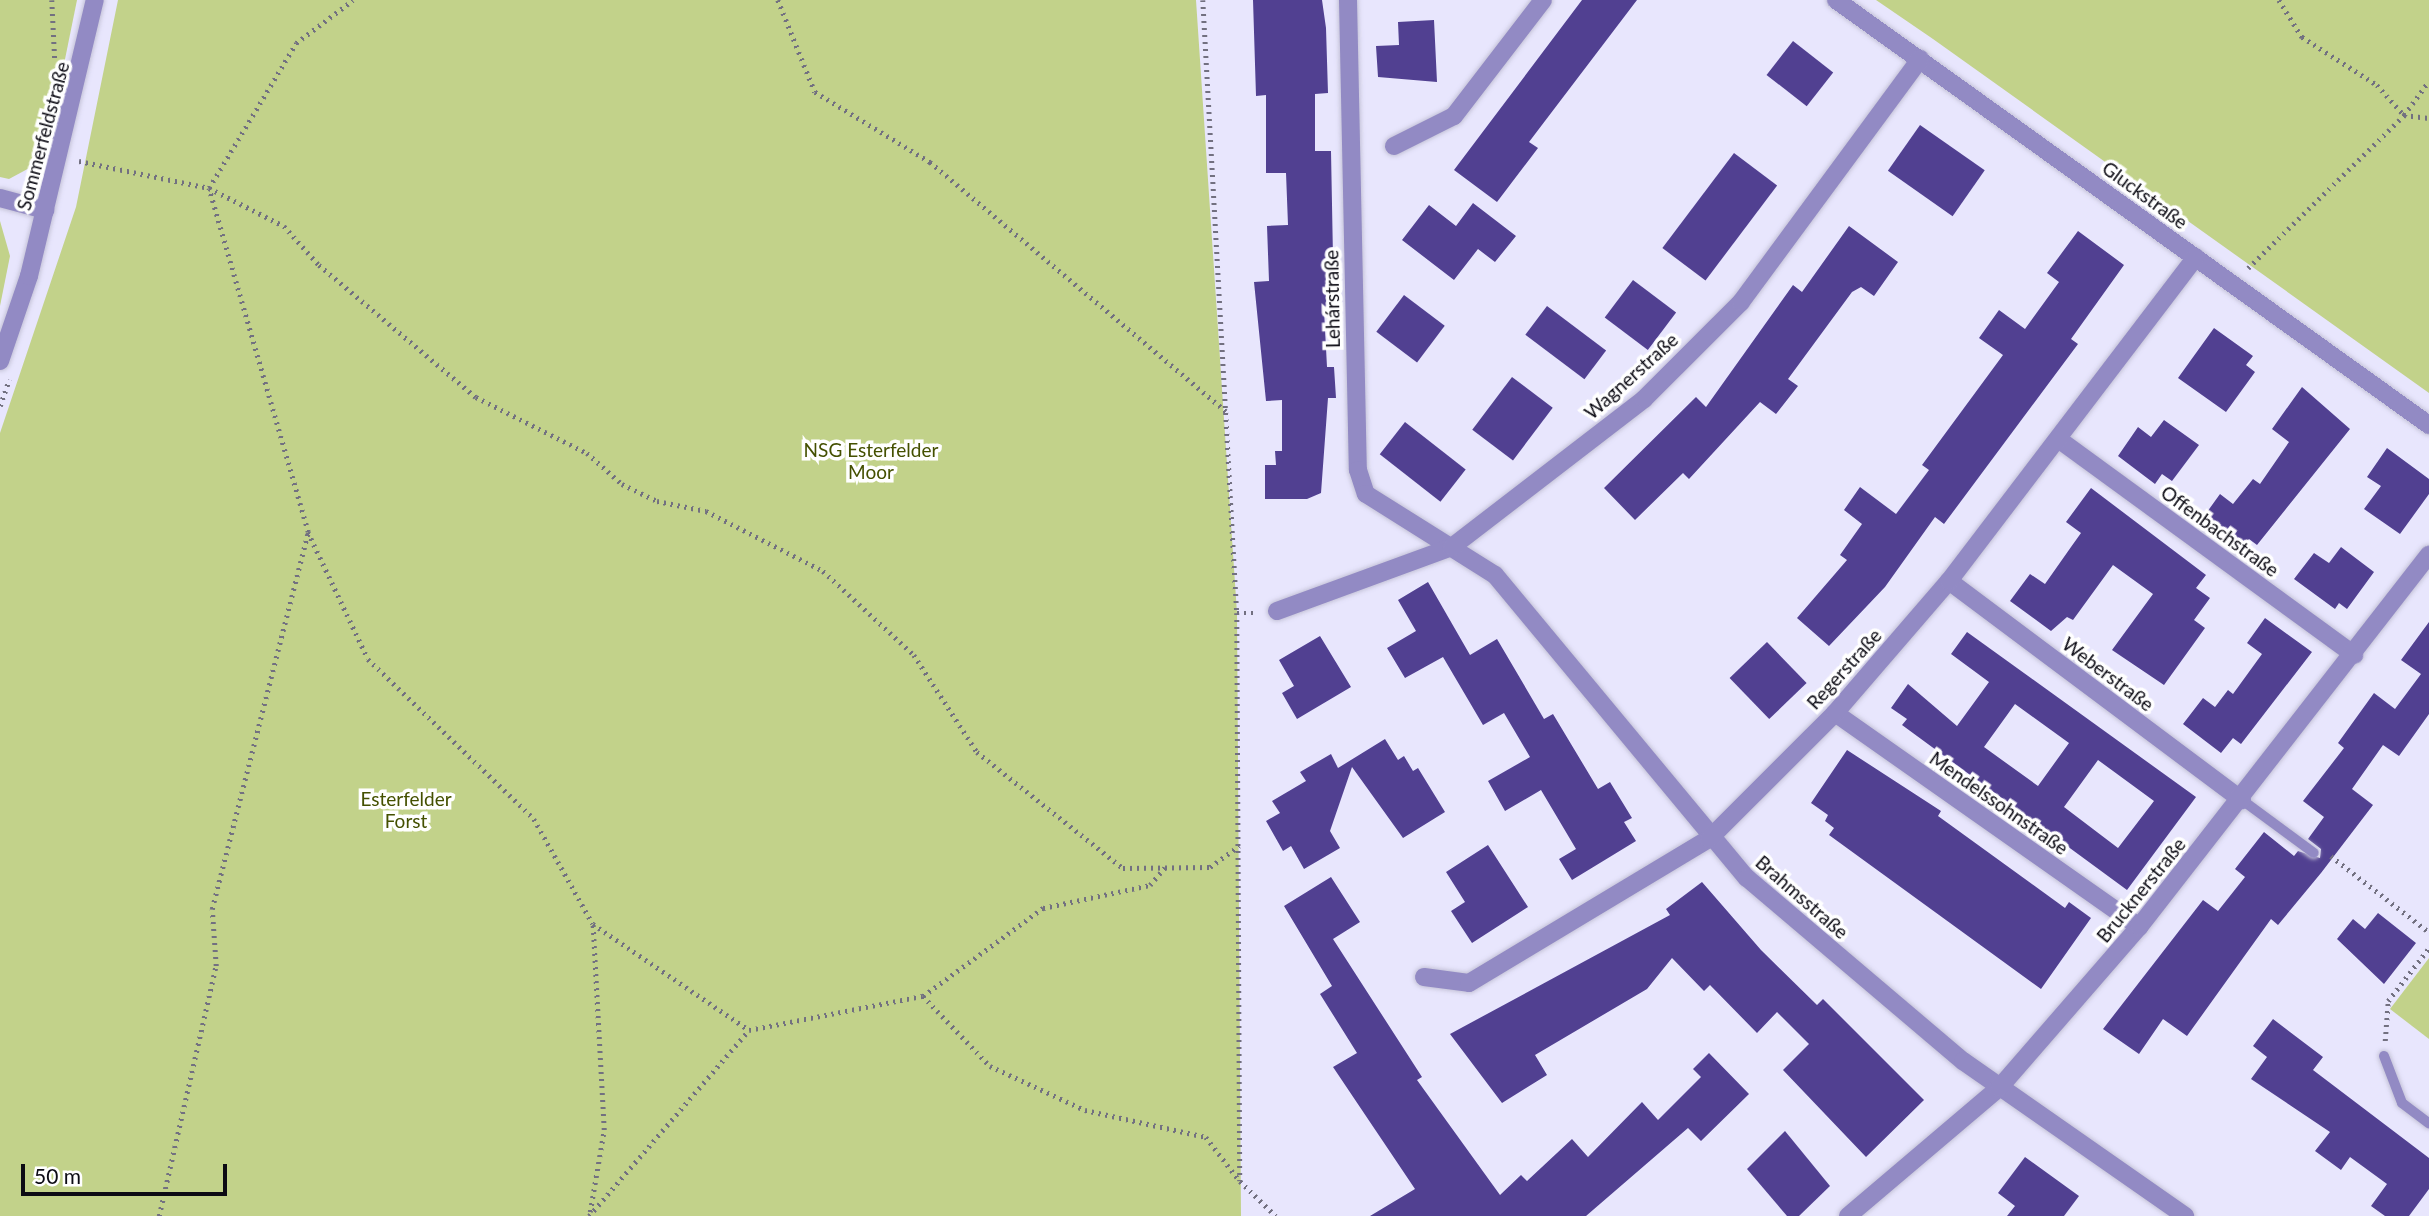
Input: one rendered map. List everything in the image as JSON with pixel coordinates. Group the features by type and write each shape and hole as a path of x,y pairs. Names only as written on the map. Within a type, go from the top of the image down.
{"street":[{"name":"Sommerfeldstraße","path":"0,361 60,158 95,0"},
{"name":"Lehárstraße","path":"1348,0 1358,470 1366,494 1452,547"},
{"path":"1394,146 1454,116 1543,0"},
{"name":"Gluckstraße","path":"1836,0 2429,425"},
{"name":"Wagnerstraße","path":"1277,611 1452,547 1644,399 1741,302 1920,59"},
{"path":"0,198 45,209"},
{"name":"Regerstraße","path":"1424,977 1469,983 1709,839 1835,713 1949,581 2061,441 2196,257"},
{"name":"Offenbachstraße","path":"2061,441 2354,655"},
{"name":"Brahmsstraße","path":"1452,547 1495,575 1709,839 1747,878 1999,1088 2185,1216"},
{"name":"Brucknerstraße","path":"1848,1216 1999,1088 2139,927 2242,800 2429,555"},
{"name":"Weberstraße","path":"1949,581 2242,800"},
{"name":"Mendelssohnstraße","path":"1835,713 2139,927"}],"lane":[{"path":"2242,800 2314,853"},
{"path":"2384,1056 2402,1103 2429,1123"}],"path":[{"path":"52,0 54,70"},
{"path":"353,0 296,43 209,188 307,532 368,659 534,819 593,924 604,1130 589,1214"},
{"path":"778,0 815,92 930,162 1227,412"},
{"path":"1203,0 1227,412 1239,846 1240,1181"},
{"path":"2279,0 2302,37 2377,85 2404,115 2429,118"},
{"path":"2235,285 2404,115 2429,81"},
{"path":"60,158 209,188 284,226 319,265 477,397 577,447 622,484 657,501 706,511 823,571 915,655 977,752 1124,868 1210,867 1239,846"},
{"path":"159,1216 216,966 212,909 307,532"},
{"path":"2314,853 2328,854 2429,932"},
{"path":"589,1214 749,1030 923,996 1043,908 1150,885 1165,867"},
{"path":"593,924 749,1030"},
{"path":"2384,1056 2388,1001 2429,948"},
{"path":"923,996 990,1066 1084,1110 1206,1137 1240,1181 1276,1216"}],"green space":[{"path":"0,0 77,0 48,143 35,165 9,179 0,177"},
{"name":"Esterfelder Forst","path":"118,0 1196,0 1237,613 1241,1216 0,1216 0,433 76,207"},
{"path":"1876,0 2429,0 2429,393 1933,39"},
{"path":"0,221 10,256 0,306"},
{"path":"2429,958 2429,1039 2390,1009"}],"building":[{"path":"1253,0 1322,0 1326,28 1328,93 1315,94 1315,151 1331,151 1334,310 1324,310 1327,367 1334,367 1336,398 1328,398 1321,493 1307,499 1265,499 1265,465 1276,465 1275,451 1282,451 1282,400 1266,401 1254,282 1269,281 1267,226 1288,225 1286,173 1266,173 1266,95 1256,96"},
{"path":"1582,0 1637,0 1529,142 1538,148 1497,202 1454,170"},
{"path":"1434,20 1437,82 1378,77 1376,46 1399,45 1398,22"},
{"path":"1793,41 1833,72 1807,106 1767,75"},
{"path":"1920,125 1985,170 1953,216 1888,171"},
{"path":"1734,153 1777,185 1706,281 1662,248"},
{"path":"1473,203 1516,236 1495,262 1478,249 1454,280 1402,240 1429,205 1456,226"},
{"path":"1849,226 1898,262 1874,296 1861,287 1852,292 1788,379 1798,386 1776,414 1760,402 1689,479 1683,473 1635,520 1604,488 1696,397 1706,407 1793,285 1802,292"},
{"path":"2078,231 2124,265 2071,339 2078,344 1944,524 1935,517 1885,587 1829,646 1797,618 1847,560 1840,555 1862,524 1844,510 1860,487 1896,514 1929,470 1922,465 2003,355 1979,338 1999,310 2025,329 2059,282 2047,273"},
{"path":"1633,280 1676,312 1648,350 1605,318"},
{"path":"1404,295 1445,326 1417,362 1376,332"},
{"path":"1547,306 1606,351 1584,379 1525,335"},
{"path":"2214,328 2253,356 2246,365 2255,372 2226,412 2178,378"},
{"path":"1512,377 1553,408 1513,460 1472,430"},
{"path":"2302,387 2350,429 2257,545 2249,539 2242,549 2202,519 2220,494 2233,504 2253,479 2260,484 2289,442 2272,429"},
{"path":"2164,420 2199,445 2172,481 2162,474 2155,484 2118,456 2138,427 2151,437"},
{"path":"1405,422 1466,469 1440,502 1380,454"},
{"path":"2387,448 2429,479 2429,494 2400,534 2364,509 2381,486 2367,477"},
{"path":"2091,488 2206,575 2196,588 2210,598 2194,620 2205,628 2164,685 2112,650 2153,594 2113,565 2073,620 2067,617 2051,631 2010,601 2030,574 2045,584 2081,533 2066,522"},
{"path":"2341,547 2374,572 2347,609 2339,603 2335,609 2294,579 2314,553 2329,563"},
{"path":"1428,582 1470,655 1497,639 1544,719 1553,714 1598,789 1610,782 1632,818 1624,822 1636,841 1572,880 1559,859 1576,849 1541,790 1505,811 1488,781 1530,757 1504,713 1483,725 1443,657 1405,678 1387,648 1416,631 1398,600"},
{"path":"2265,618 2312,652 2241,744 2233,738 2221,753 2183,724 2203,698 2215,707 2228,690 2233,694 2262,654 2247,643"},
{"path":"2429,622 2429,714 2399,756 2383,745 2352,789 2373,805 2321,873 2278,925 2271,919 2187,1036 2163,1019 2139,1054 2103,1029 2203,900 2218,911 2245,877 2235,869 2264,832 2294,856 2298,851 2320,858 2321,849 2308,839 2324,817 2303,801 2344,748 2338,743 2374,693 2395,709 2421,674 2401,660"},
{"path":"1967,632 2196,797 2127,890 1902,725 1907,719 1891,708 1908,684 1957,726 1989,682 1951,654","holes":["2015,704 2069,743 2038,786 1984,747","2098,760 2154,801 2118,848 2064,807"]},
{"path":"1320,636 1351,687 1297,719 1282,693 1294,686 1279,660"},
{"path":"1767,642 1807,683 1769,719 1730,678"},
{"path":"1385,739 1398,760 1404,756 1413,771 1418,768 1445,812 1403,838 1352,767 1330,831 1340,848 1304,869 1291,846 1283,851 1266,821 1280,813 1272,801 1306,781 1300,772 1331,754 1338,768"},
{"path":"1847,750 1941,811 1938,816 2065,908 2069,902 2091,918 2041,989 1829,835 1834,828 1825,821 1828,815 1811,803"},
{"path":"1488,845 1528,907 1472,943 1451,911 1465,902 1446,872"},
{"path":"1331,877 1360,922 1333,939 1422,1077 1417,1080 1500,1195 1521,1175 1527,1181 1572,1139 1588,1157 1642,1102 1658,1120 1701,1077 1693,1069 1709,1053 1749,1094 1701,1141 1688,1128 1586,1216 1370,1216 1415,1189 1333,1067 1357,1053 1320,994 1332,986 1284,906"},
{"path":"1702,882 1761,950 1817,1005 1823,999 1924,1100 1866,1157 1783,1070 1809,1044 1777,1012 1757,1033 1710,985 1704,991 1672,958 1647,989 1535,1055 1547,1075 1502,1103 1450,1034 1670,915 1666,909"},
{"path":"2378,913 2416,943 2384,984 2337,939 2353,919 2365,929"},
{"path":"2273,1019 2323,1057 2313,1070 2429,1158 2429,1189 2409,1216 2385,1216 2371,1206 2387,1184 2350,1157 2341,1170 2315,1151 2330,1132 2251,1079 2267,1057 2253,1046"},
{"path":"1785,1131 1830,1186 1799,1216 1787,1216 1747,1169"},
{"path":"2025,1157 2079,1196 2064,1216 2007,1216 2015,1206 1998,1193"}],"park label":[{"name":"NSG Esterfelder Moor","path":"871,461"}]}
